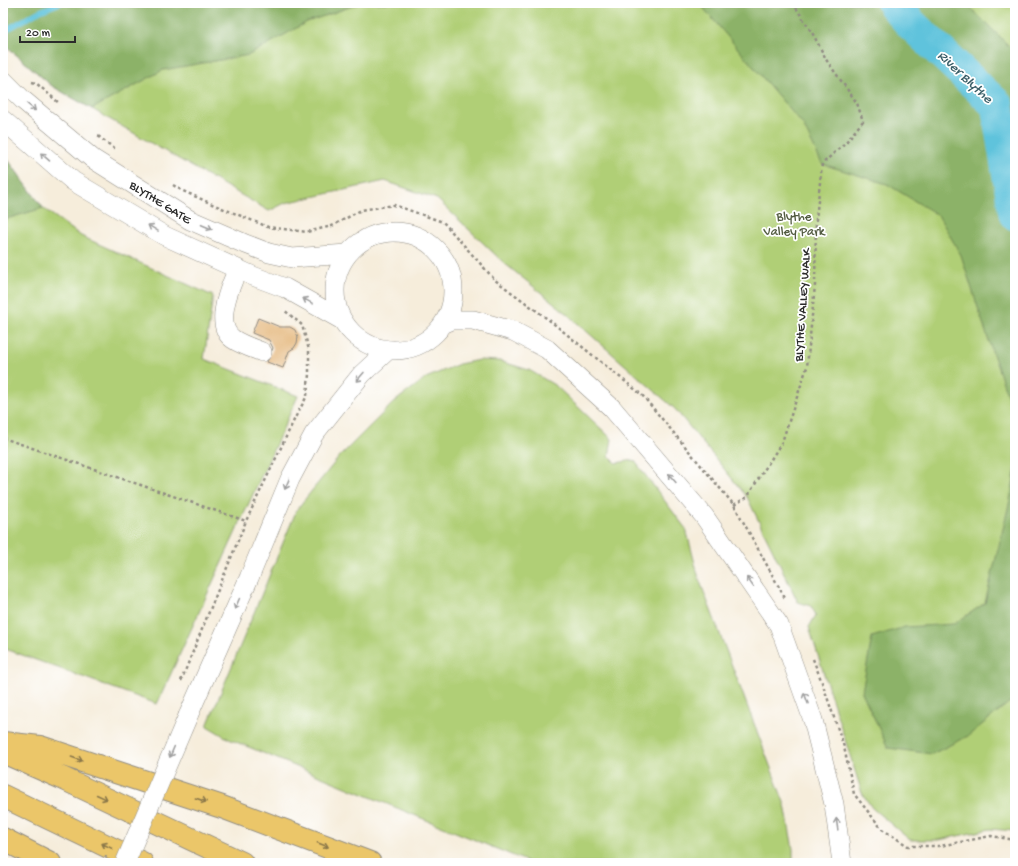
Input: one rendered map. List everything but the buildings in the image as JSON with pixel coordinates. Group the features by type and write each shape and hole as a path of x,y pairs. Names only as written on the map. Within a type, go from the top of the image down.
{"highway":[{"path":"3,743 40,747 222,807 370,863"},
{"path":"3,752 62,778 242,863"},
{"path":"3,796 142,863"},
{"path":"3,839 50,863"}],"street":[{"name":"BLYTHE GATE","path":"3,80 23,100 93,159 190,220 269,253 292,258 347,254"},
{"name":"BLYTHE GATE","path":"3,120 73,182 165,236 284,288 342,320"},
{"path":"395,231 413,234 429,242 442,255 451,271 454,289 452,307 445,323 434,336 420,345 404,350 388,350 370,345 354,335 342,320 336,304 335,286 339,269 347,254 361,241 377,234 395,231"},
{"path":"238,269 232,282 224,314 225,330 233,339 262,352"},
{"path":"445,323 452,320 473,320 513,331 547,349 612,408 704,516 780,625 813,720 834,804 842,863"},
{"path":"125,863 249,578 290,479 314,434 362,374 388,350"}],"path":[{"name":"BLYTHE VALLEY WALK","path":"787,602 734,505 747,496 782,442 807,367 815,285 816,219 822,164 846,142 863,121 857,103 827,61 814,36 793,3"},
{"path":"29,81 36,83 60,104"},
{"path":"95,135 121,153"},
{"path":"168,182 181,190 212,204 202,225"},
{"path":"179,686 246,521 307,396 309,350 304,332 302,326 279,307"},
{"path":"3,438 246,521"},
{"path":"812,657 824,685 844,747 854,794 882,829 908,846 940,846 990,836 1015,840"}],"green space":[{"name":"Blythe Valley Park","path":"3,3 1015,3 1015,831 990,829 939,840 910,840 872,808 862,793 809,627 816,615 811,606 798,602 747,497 675,409 559,307 504,263 437,199 385,181 285,203 269,211 52,86 3,43"},
{"path":"6,3 361,3 307,22 249,55 163,70 92,109 52,86 3,43 3,6"},
{"path":"699,3 966,3 1015,52 1015,418 961,255 938,215 887,184 822,164 803,125"},
{"path":"3,153 43,208 81,236 213,296 204,359 298,396 157,704 3,648"},
{"path":"3,153 43,208 3,220"},
{"path":"479,360 499,361 529,370 556,386 612,439 609,456 616,463 634,460 686,529 699,579 785,805 793,849 793,863 531,863 229,739 207,726 297,509 340,456 394,402 426,378 459,364"},
{"path":"1015,473 1015,701 1011,701 968,736 932,754 888,748 862,692 872,637 905,627 954,624 985,603"}],"waterway":[{"path":"4,31 40,11 60,3"},
{"name":"River Blythe","path":"893,3 911,24 997,105 1015,214"}]}
